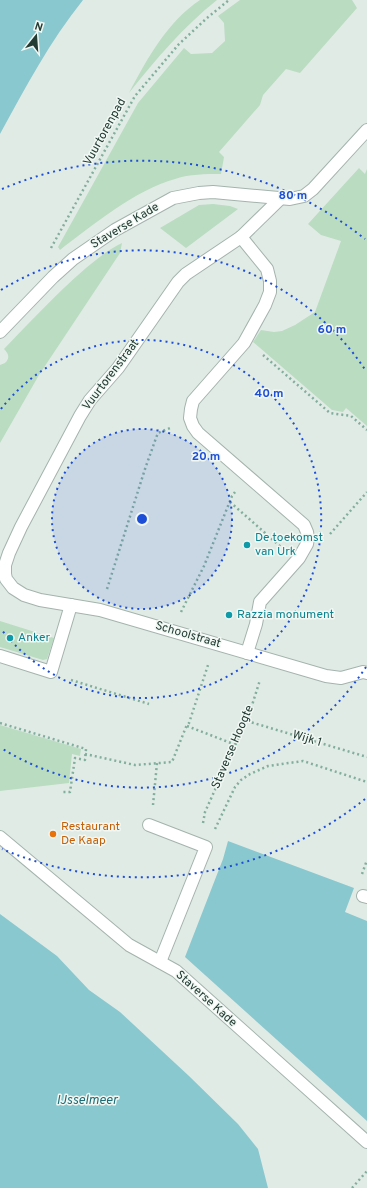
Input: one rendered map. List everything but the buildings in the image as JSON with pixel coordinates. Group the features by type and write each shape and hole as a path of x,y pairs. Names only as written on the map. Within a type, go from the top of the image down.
{"street":[{"path":"281,198 297,198 309,193 367,130"},
{"name":"Staverse Kade","path":"0,332 52,277 73,259 115,230 165,202 182,196 213,192 281,198"},
{"name":"Vuurtorenstraat","path":"11,585 6,579 5,574 5,565 9,553 21,527 90,400 118,368 178,282 186,274 241,237 281,198"},
{"path":"241,237 264,264 269,275 270,286 268,299 244,343 196,397 191,409 190,418 198,433 304,525 308,538 304,550 260,602 256,624 247,653"},
{"name":"Schoolstraat","path":"11,585 24,595 40,600 100,610 334,678 348,677 367,672"},
{"path":"0,656 51,672 71,605"},
{"path":"149,825 206,847 160,962"},
{"name":"Staverse Kade","path":"0,836 129,945 176,971 367,1142"}],"path":[{"name":"Vuurtorenpad","path":"48,253 135,96 179,44 207,18 230,0"},
{"path":"244,343 257,349 330,413 351,416 367,430"},
{"path":"100,610 158,433 190,418"},
{"path":"176,632 183,608 204,566 232,496 248,476"},
{"path":"308,538 327,536 331,534 367,492"},
{"path":"230,502 296,560"},
{"path":"85,754 135,765 172,762 189,723 215,643"},
{"name":"Staverse Hoogte","path":"205,812 247,721 266,658"},
{"path":"51,672 58,676 149,704"},
{"name":"Wijk 1","path":"247,721 367,757"},
{"path":"0,723 86,749 85,760 75,758 70,792 62,792"},
{"path":"187,726 236,745"},
{"path":"206,847 235,787 241,780 259,770 278,764 303,760 367,782"},
{"path":"152,810 157,763"},
{"path":"352,1188 367,1171"}],"green space":[{"path":"200,0 217,0 170,44 129,93 151,54 168,30 188,9"},
{"path":"240,0 352,0 357,8 300,73 286,69 263,95 260,105 219,152 224,157 221,174 181,177 145,191 115,209 60,250 58,247 138,103 184,48 191,54 212,53 225,41 224,23 218,16"},
{"path":"359,168 365,174 367,169 367,426 346,408 343,412 332,410 253,342 261,330 274,332 282,331 295,325 315,312 341,241 321,235 308,224"},
{"path":"213,204 230,206 238,209 186,248 160,228 199,205"},
{"path":"122,243 120,253 39,375 0,443 0,365 5,363 8,358 8,354 4,349 44,307 86,268 103,254"},
{"path":"0,621 54,638 47,659 43,660 0,647"},
{"path":"0,725 81,749 80,756 72,754 69,783 0,791"}],"water":[{"path":"0,0 83,0 49,48 0,134"},
{"path":"228,841 354,888 345,912 367,921 367,1121 185,957 223,859"},
{"name":"IJsselmeer","path":"0,914 57,956 89,990 120,1012 238,1124 258,1149 268,1188 0,1188"}],"place":[{"name":"De toekomst van Urk","path":"247,545"},
{"name":"Razzia monument","path":"229,615"},
{"name":"Anker","path":"10,638"},
{"name":"Restaurant De Kaap","path":"53,834"}]}
